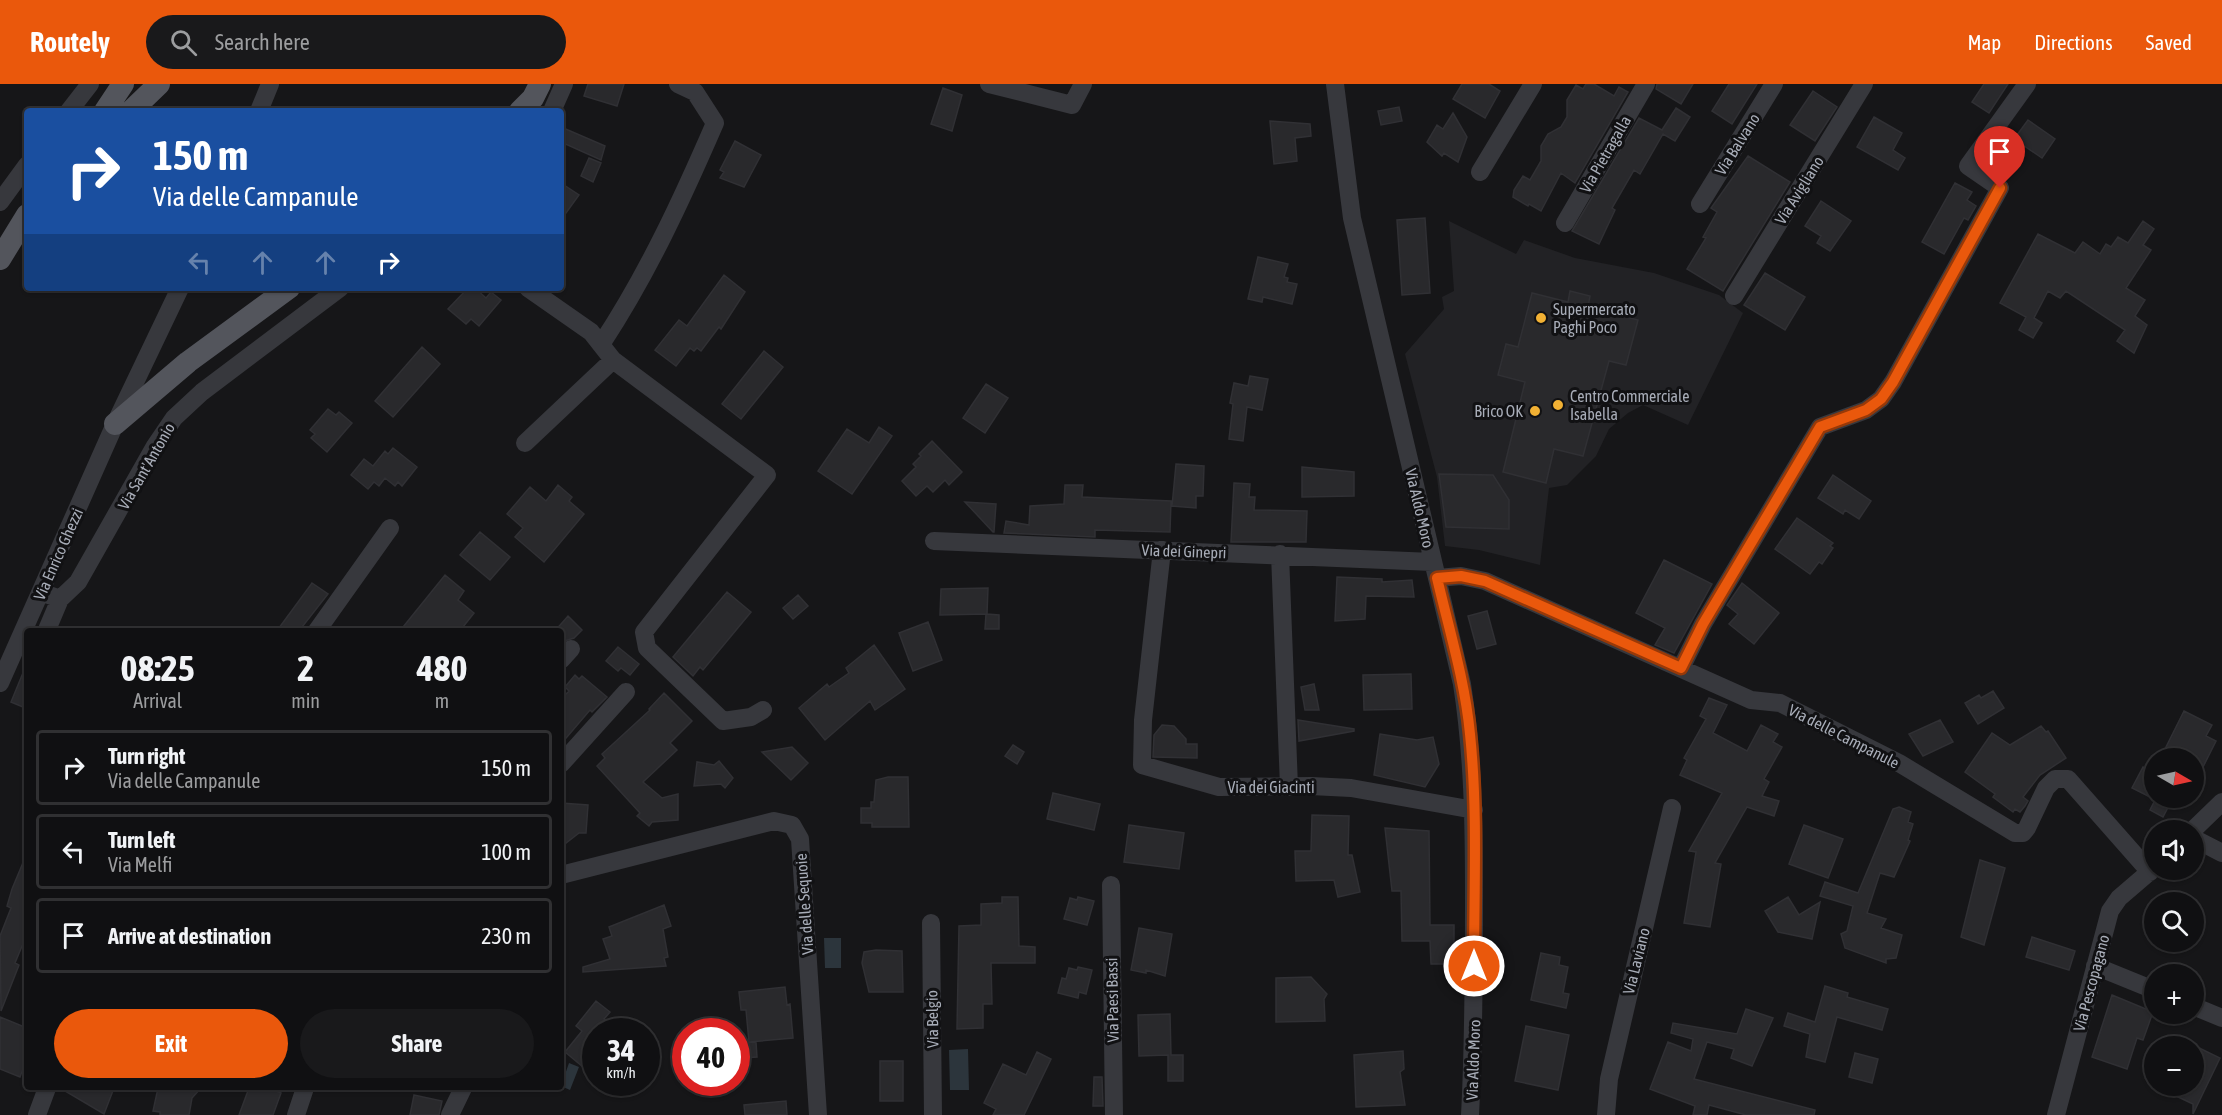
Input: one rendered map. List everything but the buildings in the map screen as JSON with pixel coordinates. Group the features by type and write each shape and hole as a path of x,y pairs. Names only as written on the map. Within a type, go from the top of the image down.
{"main road":[{"path":"107,108 123,84"},
{"path":"523,108 533,98 540,84"},
{"path":"134,108 157,87"},
{"path":"0,259 24,220"},
{"path":"0,279 24,241"},
{"path":"115,424 188,362 285,291"}],"street":[{"path":"71,108 90,84"},
{"path":"260,108 270,84"},
{"path":"553,108 564,84"},
{"path":"602,343 632,298 665,234 715,123 695,92 678,84"},
{"path":"989,84 1072,105 1083,84"},
{"name":"Via Aldo Moro","path":"1335,84 1352,218 1462,684 1470,732 1474,810 1475,1033 1470,1115"},
{"path":"1480,172 1533,84"},
{"name":"Via Pietragalla","path":"1565,223 1646,84"},
{"name":"Via Balvano","path":"1700,204 1774,84"},
{"name":"Via Avigliano","path":"1734,296 1864,84"},
{"path":"1681,668 1703,624 1820,427 1866,410 1881,399 1893,382 2000,188 1968,166 2027,84"},
{"path":"0,202 24,169"},
{"name":"Via Enrico Ghezzi","path":"25,628 115,424 179,291"},
{"name":"Via Sant'Antonio","path":"60,599 78,582 155,446 174,418 202,392 336,291"},
{"path":"532,291 591,332 602,343 613,360 767,475 644,632 647,648 723,721 751,717 763,710"},
{"path":"525,443 613,360"},
{"path":"319,628 390,528"},
{"name":"Via dei Ginepri","path":"934,541 1280,554 1435,570"},
{"name":"Via dei Giacinti","path":"1162,550 1143,720 1142,765 1219,787 1351,788 1474,810"},
{"path":"1280,554 1289,787"},
{"name":"Via delle Campanule","path":"1435,570 1485,581 1751,700 1780,703 1899,763 2015,833 2023,833 2027,828 2046,788 2055,779 2068,779 2144,861"},
{"path":"42,592 60,599 48,628"},
{"name":"Via Enrico Ghezzi","path":"0,683 24,631"},
{"path":"564,761 626,692"},
{"path":"2203,820 2222,802"},
{"name":"Via Laviano","path":"1606,1115 1609,1079 1672,808"},
{"name":"Via delle Sequoie","path":"564,874 774,821 792,825 800,840 818,1115"},
{"path":"2204,844 2222,853"},
{"name":"Via Pescopagano","path":"2056,1115 2110,911 2119,898 2144,877"},
{"name":"Via Paesi Bassi","path":"1111,885 1114,1115"},
{"name":"Via Belgio","path":"931,923 933,1115"},
{"path":"2095,966 2144,986"},
{"path":"2204,1011 2222,1018"},
{"path":"37,1115 46,1090"},
{"path":"296,1115 304,1090"},
{"path":"450,1115 462,1090"}],"shaded area":[{"path":"1449,221 1516,254 1524,240 1575,258 1654,273 1719,295 1743,313 1688,425 1643,405 1628,413 1609,429 1596,456 1567,485 1549,488 1540,565 1479,550 1445,546 1437,477 1405,354 1444,309 1442,297 1454,291"},
{"path":"824,938 841,938 841,968 825,968"},
{"path":"968,1049 969,1090 950,1090 949,1050"},
{"path":"569,1063 579,1067 570,1090 564,1087 564,1077"}],"place":[{"name":"Supermercato Paghi Poco","path":"1541,318"},
{"name":"Centro Commerciale Isabella","path":"1558,405"},
{"name":"Brico OK","path":"1535,411"}],"route":[{"path":"1474,966 1474,783 1470,732 1462,684 1437,578 1461,576 1485,581 1681,668 1703,624 1820,427 1866,410 1881,399 1893,382 2000,188"}]}
